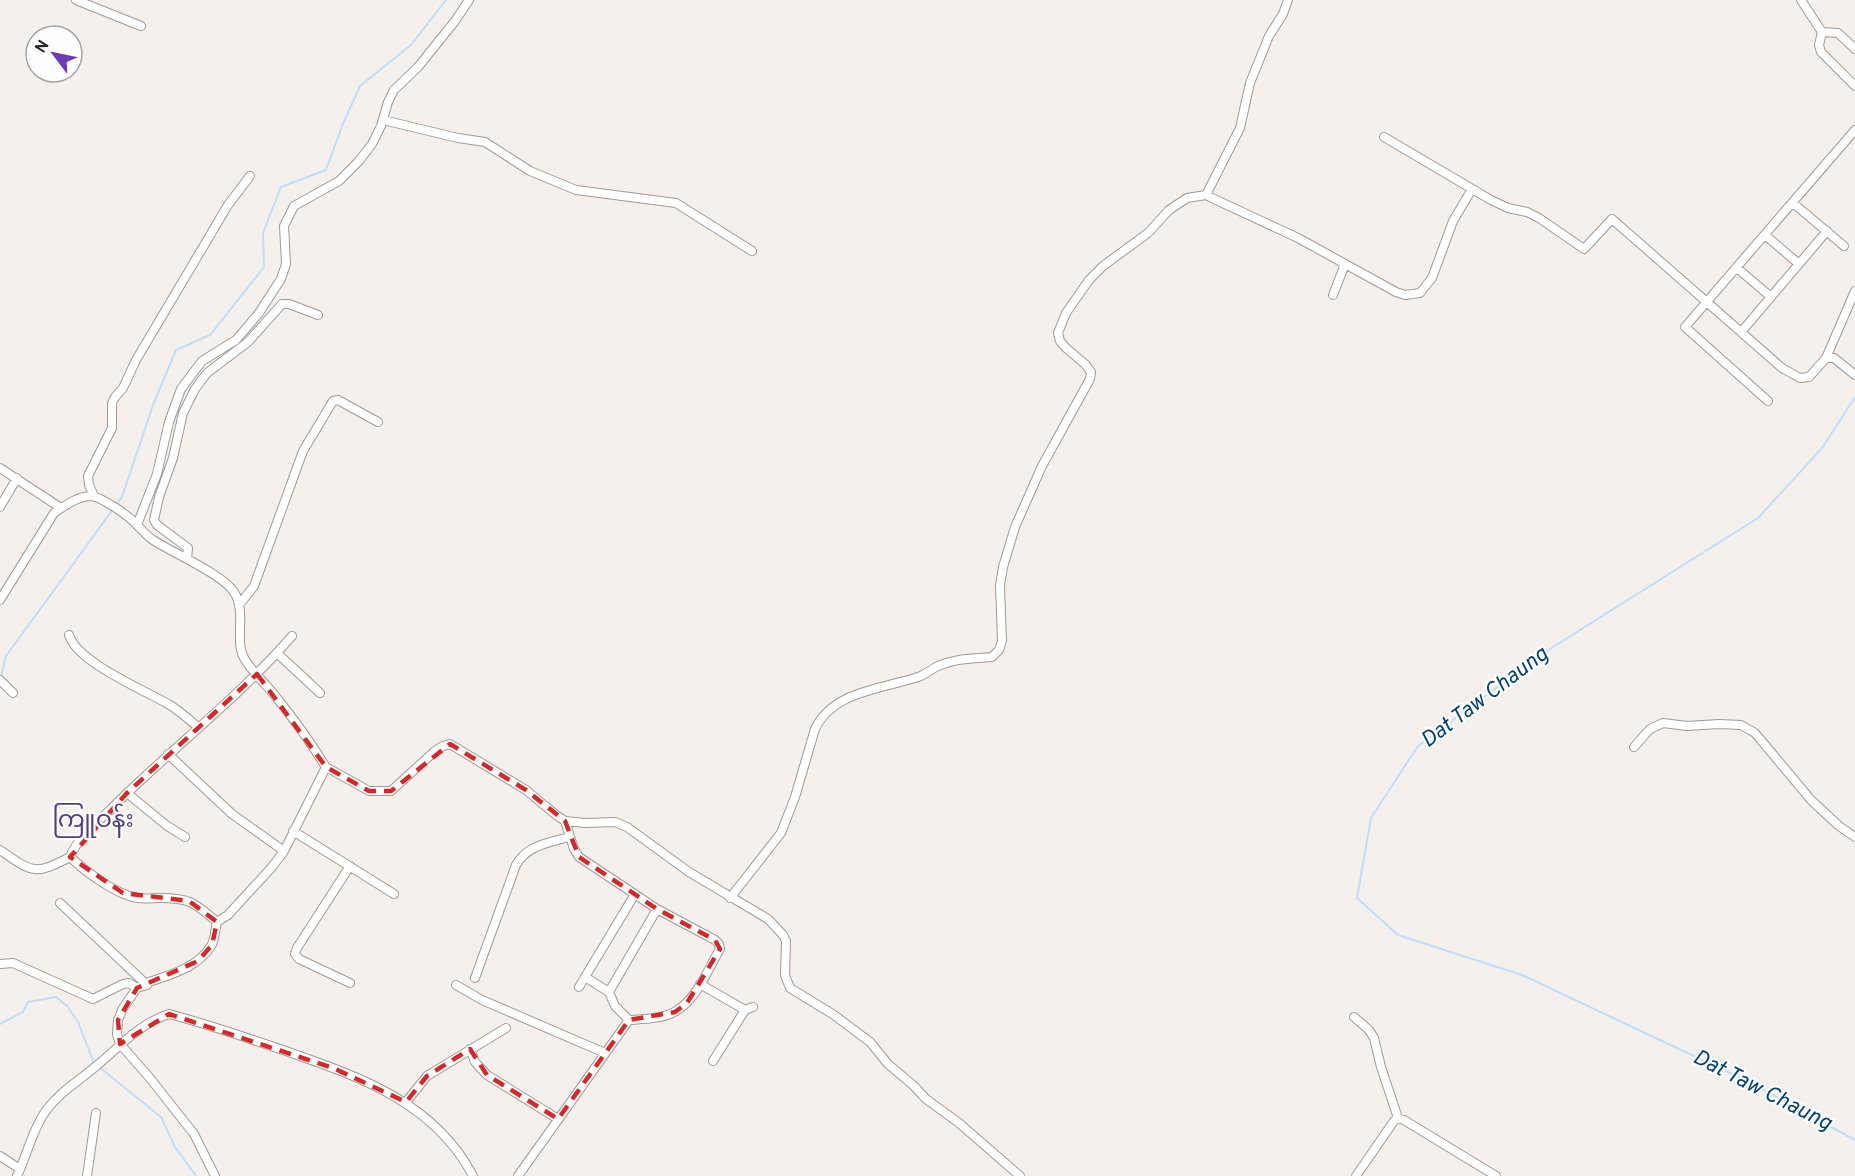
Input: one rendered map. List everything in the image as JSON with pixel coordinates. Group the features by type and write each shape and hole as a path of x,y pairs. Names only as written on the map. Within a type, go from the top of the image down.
{"street":[{"path":"76,0 141,26"},
{"path":"137,525 161,459 169,422 181,389 202,361 236,340 259,313 281,279 286,264 284,226 294,206 348,174 372,144 394,90 418,67 469,0"},
{"path":"1206,195 1240,128 1250,83 1269,36 1283,14 1288,0"},
{"path":"1801,0 1822,32 1819,45 1821,52 1855,86"},
{"path":"1822,32 1838,33 1855,50"},
{"path":"382,120 458,138 485,141 530,171 576,190 676,203 753,251"},
{"path":"1768,401 1685,327 1855,130"},
{"path":"1384,136 1472,189 1508,208 1527,212 1539,218 1584,249 1612,219 1782,368 1800,378 1809,377 1826,358 1855,291"},
{"path":"250,176 228,205 112,403 112,428 88,476 94,496 124,514 151,539 225,583 234,592 242,621 240,644 243,656 309,741 326,767 369,790 391,791 435,752 450,744 526,790 565,821 585,824 615,822 627,827 689,872 768,920 786,941 785,975 790,988 834,1015 870,1042 893,1070 1020,1176"},
{"path":"730,898 781,833 795,797 815,729 820,719 831,708 868,691 923,676 936,666 962,659 992,657 999,650 1002,641 1000,585 1003,567 1016,527 1042,466 1090,379 1091,372 1085,364 1065,348 1058,333 1066,313 1089,280 1103,266 1148,233 1179,202 1187,198 1206,195 1285,231 1396,292 1405,295 1420,293 1432,278 1454,221 1472,189"},
{"path":"1793,203 1844,246"},
{"path":"1742,331 1827,231"},
{"path":"1765,235 1799,264"},
{"path":"1333,295 1345,264"},
{"path":"1737,268 1771,297"},
{"path":"187,559 188,548 157,525 154,520 188,402 207,373 248,342 282,304 289,304 318,315"},
{"path":"1826,358 1834,358 1855,375"},
{"path":"239,605 254,586 303,451 330,405 338,400 378,422"},
{"path":"0,468 58,505"},
{"path":"0,507 17,478"},
{"path":"0,600 58,505 94,496"},
{"path":"69,635 71,642 81,652 110,672 171,705 198,727"},
{"path":"0,850 22,865 37,870 49,868 69,857 81,839 127,793 257,674 292,636"},
{"path":"277,653 320,693"},
{"path":"2,682 13,693"},
{"path":"1634,747 1650,729 1663,723 1688,726 1740,725 1755,732 1811,800 1839,826 1855,837"},
{"path":"168,754 232,814 284,850"},
{"path":"215,1176 194,1134 120,1044 117,1035 118,1020 123,1008 137,988 183,970 198,961 212,945 217,922 228,915 272,867 284,850 326,767"},
{"path":"127,793 166,825 185,837"},
{"path":"565,821 569,837 579,857 657,909 715,940 720,948 687,1003 675,1012 651,1019 629,1020 615,1006 609,992 585,977"},
{"path":"293,831 394,894"},
{"path":"475,978 521,856 534,847 569,837"},
{"path":"69,857 123,893 137,898 179,898 189,901 217,922"},
{"path":"350,866 295,954 299,959 350,982"},
{"path":"579,987 635,894"},
{"path":"60,903 147,985"},
{"path":"609,992 657,909"},
{"path":"0,964 13,963 93,999 123,984 129,983 137,988"},
{"path":"700,984 749,1009 713,1061"},
{"path":"456,985 482,1000 605,1053"},
{"path":"0,1156 18,1172 36,1128 44,1113 59,1095 155,1018 169,1014 333,1068 406,1102 436,1126 453,1144 472,1176"},
{"path":"1354,1017 1369,1030 1374,1038 1398,1118 1496,1176"},
{"path":"518,1176 629,1020"},
{"path":"406,1102 427,1076 506,1028"},
{"path":"470,1049 475,1062 487,1075 558,1119"},
{"path":"87,1176 96,1113"},
{"path":"1356,1176 1394,1120 1398,1118"}],"highlighted area":[{"path":"257,674 326,767 369,791 391,791 450,744 526,790 565,821 579,857 657,909 715,940 720,949 687,1003 675,1012 629,1020 558,1119 487,1075 470,1049 427,1076 406,1102 333,1068 169,1014 120,1044 118,1020 137,988 198,961 212,945 217,922 189,901 123,893 70,857 127,793"}],"waterway":[{"path":"1,677 6,656 122,497 153,405 176,350 210,335 264,267 263,233 281,187 326,170 360,86 411,45 446,0"},
{"name":"Dat Taw Chaung","path":"1855,397 1822,448 1758,518 1545,652 1418,746 1371,818 1357,898 1398,935 1522,975 1749,1082 1855,1140"},
{"path":"0,1024 23,1012 28,1002 56,997 67,1006 78,1022 94,1063"},
{"path":"99,1067 161,1117 175,1147 196,1176"}],"district":[{"name":"ကြူဝန်း","path":"93,821"}]}
